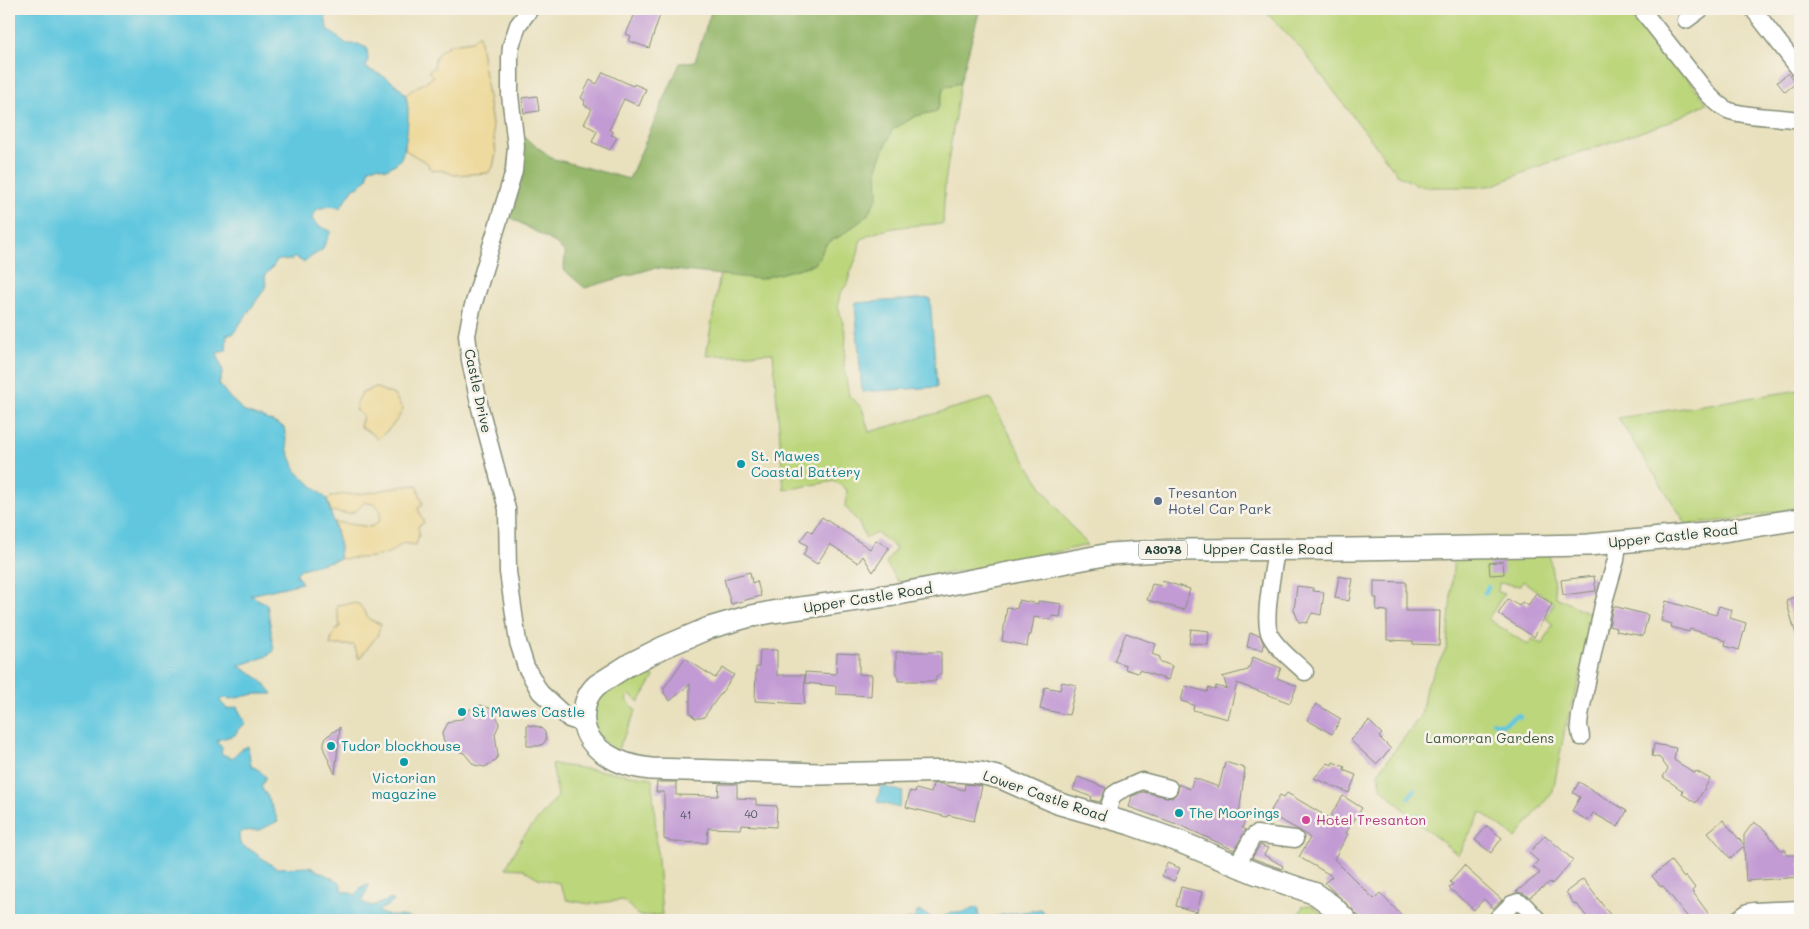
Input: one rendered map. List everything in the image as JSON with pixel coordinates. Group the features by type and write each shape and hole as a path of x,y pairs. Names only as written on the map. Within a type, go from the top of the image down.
{"main road":[{"name":"Upper Castle Road","path":"584,728 585,705 588,694 604,680 664,647 709,628 772,612 902,594 1124,552 1153,550 1533,547 1618,543 1756,527 1800,519"},
{"name":"Lower Castle Road","path":"584,728 593,744 608,756 619,762 640,768 819,774 969,771 1001,778 1060,804 1178,841 1269,879 1316,894 1346,920"}],"street":[{"name":"Castle Drive","path":"530,9 518,25 511,52 510,95 516,146 514,171 472,309 467,334 470,360 480,408 507,509 508,572 518,642 526,667 540,692 568,719 584,728"},
{"path":"1641,9 1708,94 1728,110 1749,115 1800,120"},
{"path":"1686,20 1701,9"},
{"path":"1753,9 1800,70"},
{"path":"1581,737 1580,715 1603,604 1616,560 1618,543"},
{"path":"1276,549 1267,614 1267,628 1275,644 1305,672"},
{"path":"1105,818 1114,795 1118,790 1142,781 1169,788"},
{"path":"1237,865 1256,834 1295,839"},
{"path":"1496,920 1512,904 1518,902 1524,905 1538,920"},
{"path":"1738,920 1742,916 1754,911 1800,909"}],"green space":[{"path":"712,9 980,9 960,83 944,87 937,111 916,116 892,130 877,167 878,196 867,216 842,235 826,244 815,264 760,279 654,268 585,288 564,270 565,253 557,244 501,212 515,131 554,159 629,179 680,63 695,61"},
{"path":"1263,9 1635,9 1707,103 1667,123 1537,167 1494,185 1479,187 1426,187 1416,185 1398,175 1303,51"},
{"path":"960,83 945,183 943,224 888,229 877,232 860,241 858,254 847,284 840,294 838,305 846,335 844,367 849,396 862,408 869,432 990,398 1011,437 1046,493 1088,545 1011,562 898,582 886,563 896,548 877,533 866,538 858,522 845,506 847,490 835,481 784,490 773,353 706,356 720,274 760,279 815,264 826,244 842,235 867,216 877,196 877,167 892,130 916,116 937,111 944,87"},
{"path":"1800,390 1800,507 1745,518 1687,525 1618,418"},
{"name":"Lamorran Gardens","path":"1549,553 1556,597 1595,616 1566,724 1553,791 1516,838 1481,812 1458,855 1416,821 1382,789 1378,773 1421,715 1426,687 1447,647 1454,554","holes":["1523,581 1554,603 1546,619 1553,624 1543,644 1532,639 1528,645 1488,619 1504,594 1498,592 1499,583 1520,586"]},
{"path":"645,670 654,677 639,702 630,695 626,699 636,711 616,753 592,728 591,706 605,689"},
{"path":"552,764 652,778 662,915 639,916 623,900 590,904 567,900 559,883 538,878 523,869 506,868 522,838 558,796"},
{"path":"1311,905 1329,920 1296,920 1303,906"}],"sand":[{"path":"479,34 496,153 493,167 488,173 454,175 445,171 431,170 427,163 405,150 408,109 406,95 433,77 428,71 434,68 435,59 440,51 451,44 472,41"},
{"path":"375,387 394,395 403,409 392,426 377,439 360,427 363,416 355,410 362,393"},
{"path":"417,485 423,504 418,508 424,523 418,526 419,535 416,545 402,543 389,553 373,557 339,559 340,547 334,522 371,527 380,520 380,510 376,505 365,502 350,513 331,511 327,499 338,495 358,494"},
{"path":"359,604 370,620 381,624 377,636 359,659 354,645 330,645 333,634 340,626 336,605"}],"water":[{"path":"9,9 327,9 325,13 327,29 347,44 358,44 367,48 368,60 366,68 392,81 404,93 408,106 408,127 402,156 399,161 386,169 378,166 369,168 367,179 354,188 340,208 331,206 317,209 312,219 319,226 331,231 322,250 303,262 295,257 291,260 277,260 265,275 266,287 233,334 227,334 226,351 217,353 223,371 219,384 230,398 245,412 284,427 288,451 296,471 327,499 340,547 339,559 301,569 296,574 302,583 250,595 267,604 274,651 265,657 238,666 257,677 273,694 255,694 231,699 222,698 220,701 227,709 237,707 246,724 239,728 235,735 217,740 218,744 223,748 222,754 232,758 240,750 248,746 251,766 259,770 266,777 261,787 268,797 278,821 260,830 244,831 239,834 240,844 276,868 310,867 340,882 342,890 356,895 362,886 369,885 362,902 372,906 392,899 394,901 378,912 388,916 405,916 415,920 9,920"},
{"path":"930,298 937,387 862,392 855,303"},
{"path":"881,786 903,792 899,808 877,802"},
{"path":"977,907 979,909 978,915 981,918 1040,909 1052,920 906,920 914,919 918,911 939,919 952,912 960,913"}],"building":[{"path":"637,9 662,9 649,48 629,41 631,36 626,34"},
{"path":"603,72 633,86 634,84 646,89 639,106 624,99 609,130 613,132 611,135 617,137 610,150 592,142 597,131 584,124 592,109 584,105 585,101 581,98 590,80 597,84"},
{"path":"1788,73 1796,83 1785,92 1777,82"},
{"path":"537,96 539,111 524,113 522,98"},
{"path":"822,517 870,549 876,540 889,548 873,572 863,556 858,563 830,544 817,564 803,555 808,546 800,541 808,530 812,532"},
{"path":"1503,561 1504,574 1490,575 1489,563"},
{"path":"750,572 752,583 757,581 761,596 731,604 724,579"},
{"path":"1339,576 1353,579 1349,601 1335,598"},
{"path":"1594,576 1596,591 1563,595 1561,580"},
{"path":"1162,581 1190,589 1184,610 1147,600 1152,584 1161,586"},
{"path":"1374,581 1406,582 1406,611 1440,611 1439,645 1387,640 1387,611 1376,610 1377,598 1374,598"},
{"path":"1297,586 1313,588 1313,591 1324,592 1321,615 1312,613 1307,623 1299,622 1294,610"},
{"path":"1536,593 1552,604 1534,637 1498,614 1508,599 1519,606 1522,602 1528,606"},
{"path":"1800,595 1800,637 1797,638 1786,600"},
{"path":"1019,600 1038,604 1038,601 1062,604 1060,617 1052,616 1051,620 1034,617 1027,646 1002,641 1007,607 1017,609"},
{"path":"1666,601 1716,615 1719,606 1732,610 1730,618 1746,623 1739,650 1725,646 1726,641 1718,637 1690,629 1689,632 1671,627 1672,624 1661,621"},
{"path":"1613,606 1648,615 1643,636 1616,631 1617,628 1609,626"},
{"path":"1191,629 1209,631 1208,645 1189,643"},
{"path":"1126,633 1156,644 1152,654 1160,657 1159,661 1172,666 1168,680 1139,670 1138,673 1125,669 1126,665 1114,661"},
{"path":"1250,633 1260,635 1264,645 1263,650 1247,647"},
{"path":"760,650 777,650 777,675 805,675 804,704 755,701 756,667 759,667"},
{"path":"896,652 941,652 941,675 936,676 936,681 898,681 898,676 896,676"},
{"path":"837,653 859,654 859,674 872,675 871,696 836,694 836,686 805,683 805,672 836,674"},
{"path":"1253,657 1281,668 1277,678 1297,686 1290,703 1237,683 1228,719 1193,710 1194,705 1181,701 1185,686 1207,692 1208,688 1215,690 1216,686 1227,689 1222,677 1248,670"},
{"path":"685,658 715,678 723,668 734,675 704,717 701,718 695,718 690,713 690,684 670,701 664,693 664,688"},
{"path":"1062,682 1076,685 1069,715 1040,709 1045,687 1060,690"},
{"path":"1316,704 1341,719 1332,734 1307,720"},
{"name":"St Mawes Castle","path":"481,705 492,709 499,725 495,734 498,755 496,760 485,767 474,765 464,753 449,749 445,745 442,734 448,723 453,720 462,719 470,709"},
{"path":"1369,721 1382,734 1379,737 1391,749 1376,764 1350,740"},
{"path":"527,725 540,727 545,732 546,740 543,744 527,746"},
{"name":"Tudor blockhouse","path":"340,727 335,774 324,750 324,742 326,737"},
{"path":"1654,744 1676,748 1674,760 1695,773 1696,771 1710,779 1696,803 1682,794 1683,791 1663,777 1668,769 1660,758 1652,756"},
{"path":"1225,762 1245,768 1239,815 1246,819 1242,828 1246,830 1234,850 1182,826 1129,807 1132,796 1143,792 1172,798 1178,791 1178,784 1190,789 1194,778 1219,787"},
{"path":"1333,762 1345,767 1343,770 1356,775 1349,793 1314,778 1328,763 1332,765"},
{"path":"1078,777 1106,788 1100,802 1091,800 1092,797 1073,790"},
{"path":"657,782 676,782 676,795 718,796 719,784 737,784 737,798 756,799 756,805 777,806 776,827 741,825 740,829 708,828 707,843 672,842 664,839 664,792 656,792"},
{"path":"1579,782 1627,811 1618,827 1593,813 1588,821 1572,811 1580,797 1573,793"},
{"path":"933,784 941,784 964,790 965,784 982,786 974,821 948,815 947,817 906,807 910,791 915,792 916,789 931,793"},
{"path":"1287,793 1329,818 1343,796 1362,808 1346,833 1348,834 1334,859 1374,899 1380,893 1406,920 1363,920 1325,883 1332,876 1299,857 1310,838 1269,814 1280,795 1284,797"},
{"path":"1723,820 1744,845 1744,835 1754,822 1764,829 1782,851 1786,850 1786,855 1800,855 1800,877 1746,881 1744,846 1730,858 1708,832"},
{"path":"1487,826 1502,838 1491,853 1475,840"},
{"path":"1545,835 1573,860 1552,884 1550,882 1530,897 1516,892 1540,873 1533,867 1538,861 1529,853"},
{"path":"1260,845 1268,848 1264,855 1283,866 1282,869 1252,858"},
{"path":"1671,861 1684,878 1686,876 1695,888 1692,891 1713,920 1690,920 1663,886 1661,887 1652,876"},
{"path":"1167,863 1180,868 1174,881 1162,876"},
{"path":"1464,866 1502,900 1493,908 1484,899 1474,910 1449,888 1453,884 1450,882"},
{"path":"1583,879 1614,920 1589,920 1577,904 1575,905 1566,892"},
{"path":"1181,887 1202,892 1197,912 1176,906"},
{"path":"1517,913 1525,920 1510,920"}],"waterway":[{"path":"1485,593 1488,587"},
{"path":"1493,722 1502,724 1518,715 1520,717"},
{"path":"1409,798 1414,790"}],"place":[{"name":"St. Mawes Coastal Battery","path":"741,464"},
{"name":"Tresanton Hotel Car Park","path":"1158,501"},
{"name":"St Mawes Castle","path":"462,712"},
{"name":"Tudor blockhouse","path":"331,746"},
{"name":"Victorian magazine","path":"404,762"},
{"name":"The Moorings","path":"1179,813"},
{"name":"Hotel Tresanton","path":"1306,820"}]}
